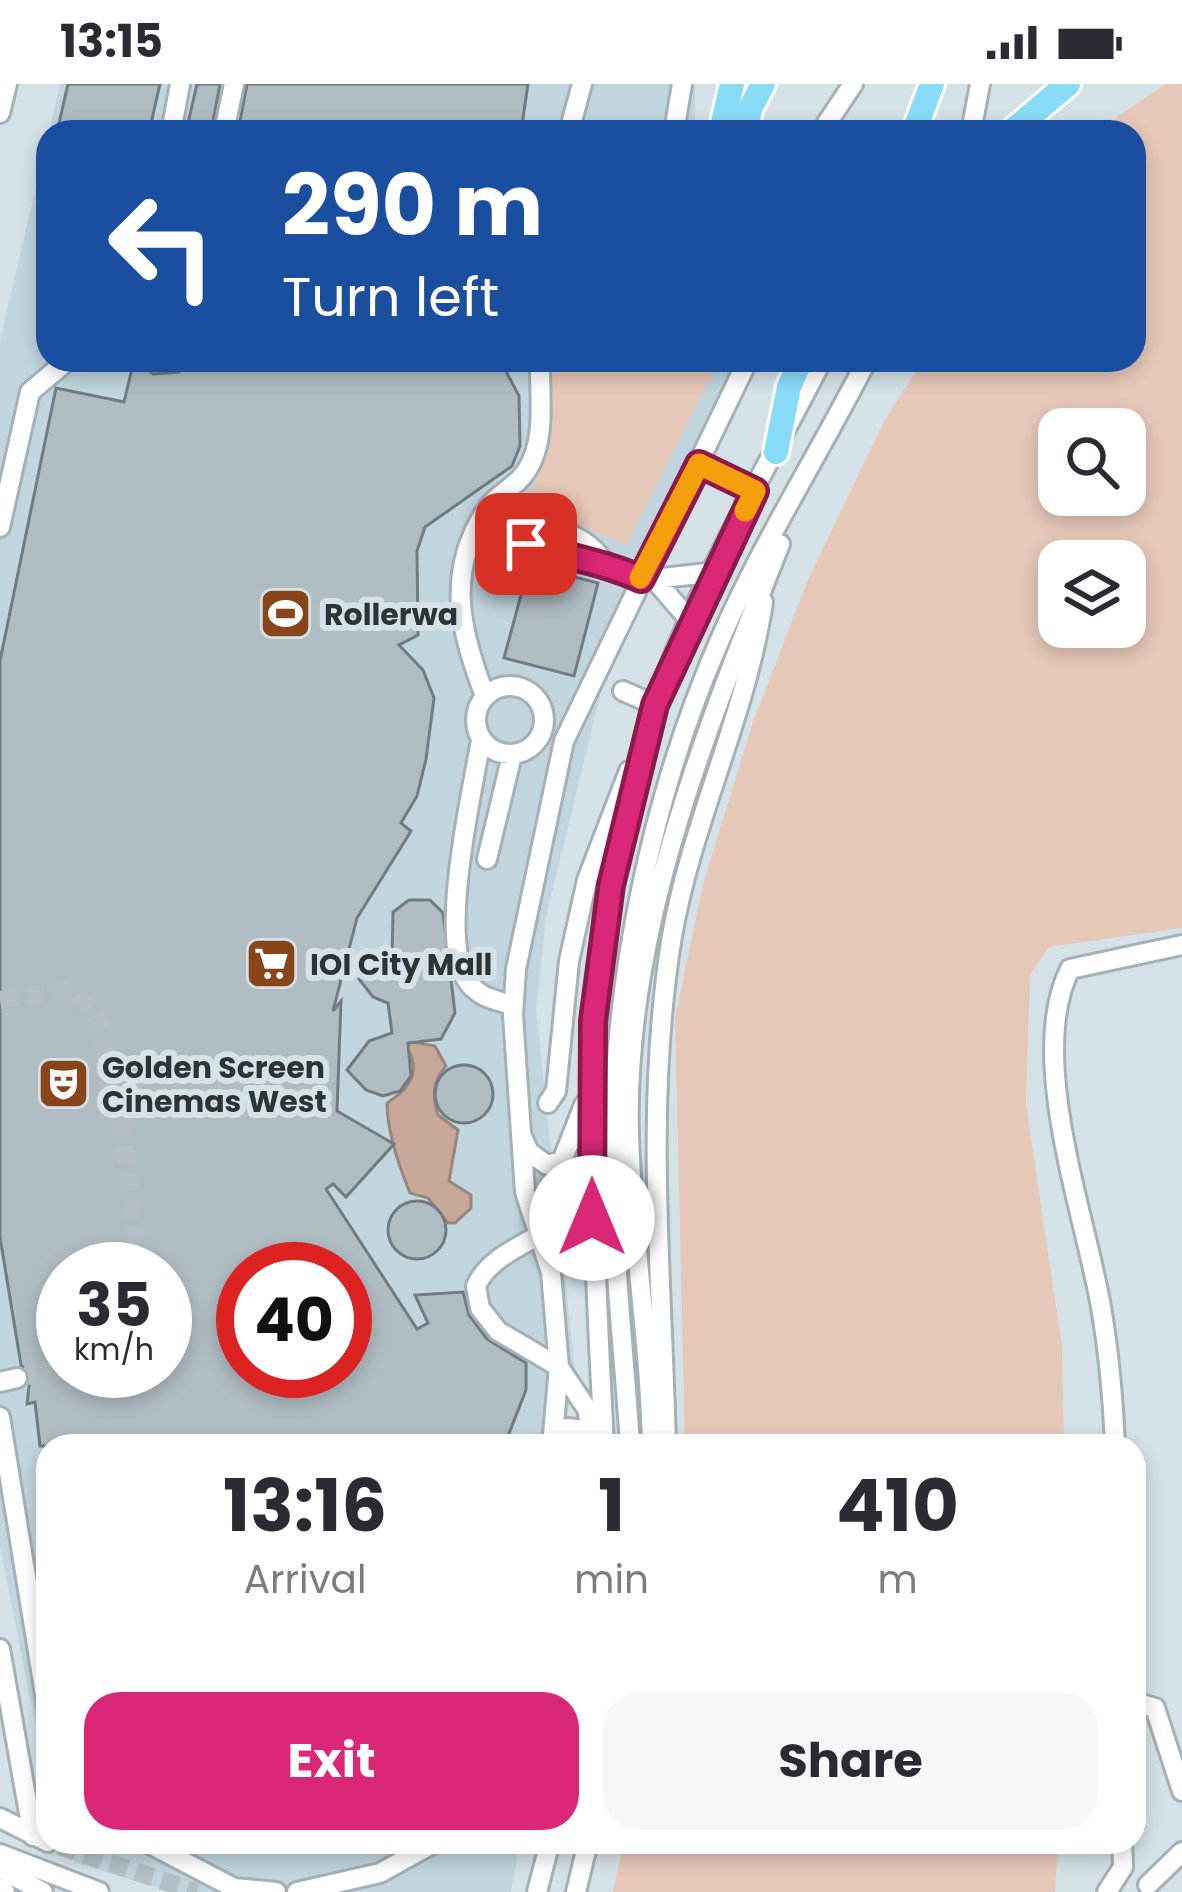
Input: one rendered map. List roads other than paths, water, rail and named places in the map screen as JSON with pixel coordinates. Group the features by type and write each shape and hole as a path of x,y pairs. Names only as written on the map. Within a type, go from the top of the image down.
{"main road":[{"path":"724,120 732,84"},
{"path":"748,120 763,84"},
{"path":"918,120 932,84"},
{"path":"1025,120 1068,84"},
{"path":"776,452 796,372"}],"street":[{"path":"0,113 7,84"},
{"path":"173,120 180,84"},
{"path":"226,120 234,84"},
{"path":"572,120 582,84"},
{"path":"676,120 682,84"},
{"path":"829,120 853,84"},
{"path":"928,120 932,84"},
{"path":"973,120 980,87"},
{"path":"0,527 30,392 54,372"},
{"path":"485,696 464,640 458,605 464,559 488,506 529,468 541,416 540,372"},
{"path":"553,1434 559,1366 551,1272 536,1234 518,1126 515,970 562,747 742,372"},
{"path":"548,1103 556,1091 568,961 586,880 692,623 816,372"},
{"path":"629,1434 613,1152 625,977 642,891 690,718 743,591 861,372"},
{"path":"699,464 755,491"},
{"path":"652,1434 650,1353 629,1135 638,1002 651,930 700,756 806,478"},
{"path":"477,527 501,523 519,527 526,544 591,566 604,562 641,579"},
{"path":"692,623 654,579 716,572"},
{"path":"666,1434 656,1204 657,1074 673,934 754,662 766,579"},
{"path":"513,1005 481,996 462,973 459,953 457,897 481,740 476,717 485,696 505,686 526,689 541,705 540,737"},
{"path":"623,691 655,705"},
{"path":"588,1434 587,1409 559,1366 498,1331 480,1308 476,1286 484,1269 574,1212 582,1195 582,1118 611,885 655,705"},
{"path":"540,737 562,747"},
{"path":"506,754 540,737"},
{"path":"481,740 506,754"},
{"path":"482,858 506,754"},
{"path":"1114,1434 1101,1306 1061,1110 1054,1024 1057,994 1070,969 1182,945"},
{"path":"588,1434 591,1054"},
{"path":"518,1126 529,1152 547,1165 562,1161 582,1118"},
{"path":"0,1417 36,1639"},
{"path":"561,1434 567,1428 586,1434"},
{"path":"0,1649 36,1796"},
{"path":"1146,1705 1155,1708 1182,1791"},
{"path":"0,1818 36,1836"},
{"path":"1123,1867 1154,1888 1182,1852"},
{"path":"0,1854 99,1892"},
{"path":"178,1854 234,1888 276,1892"},
{"path":"297,1892 326,1891 380,1873 414,1854"},
{"path":"535,1892 543,1854"},
{"path":"576,1892 586,1854"},
{"path":"1107,1892 1123,1867 1122,1854"},
{"path":"0,1869 43,1892"},
{"path":"78,1884 112,1892"}],"tunnel":[{"path":"0,1000 72,989 96,1015 121,1112 136,1242"},
{"path":"17,1378 36,1374"},
{"path":"83,1854 197,1892"}],"place":[{"name":"Rollerwa","path":"285,614"},
{"name":"IOI City Mall","path":"271,964"},
{"name":"Golden Screen Cinemas West","path":"63,1084"}]}
